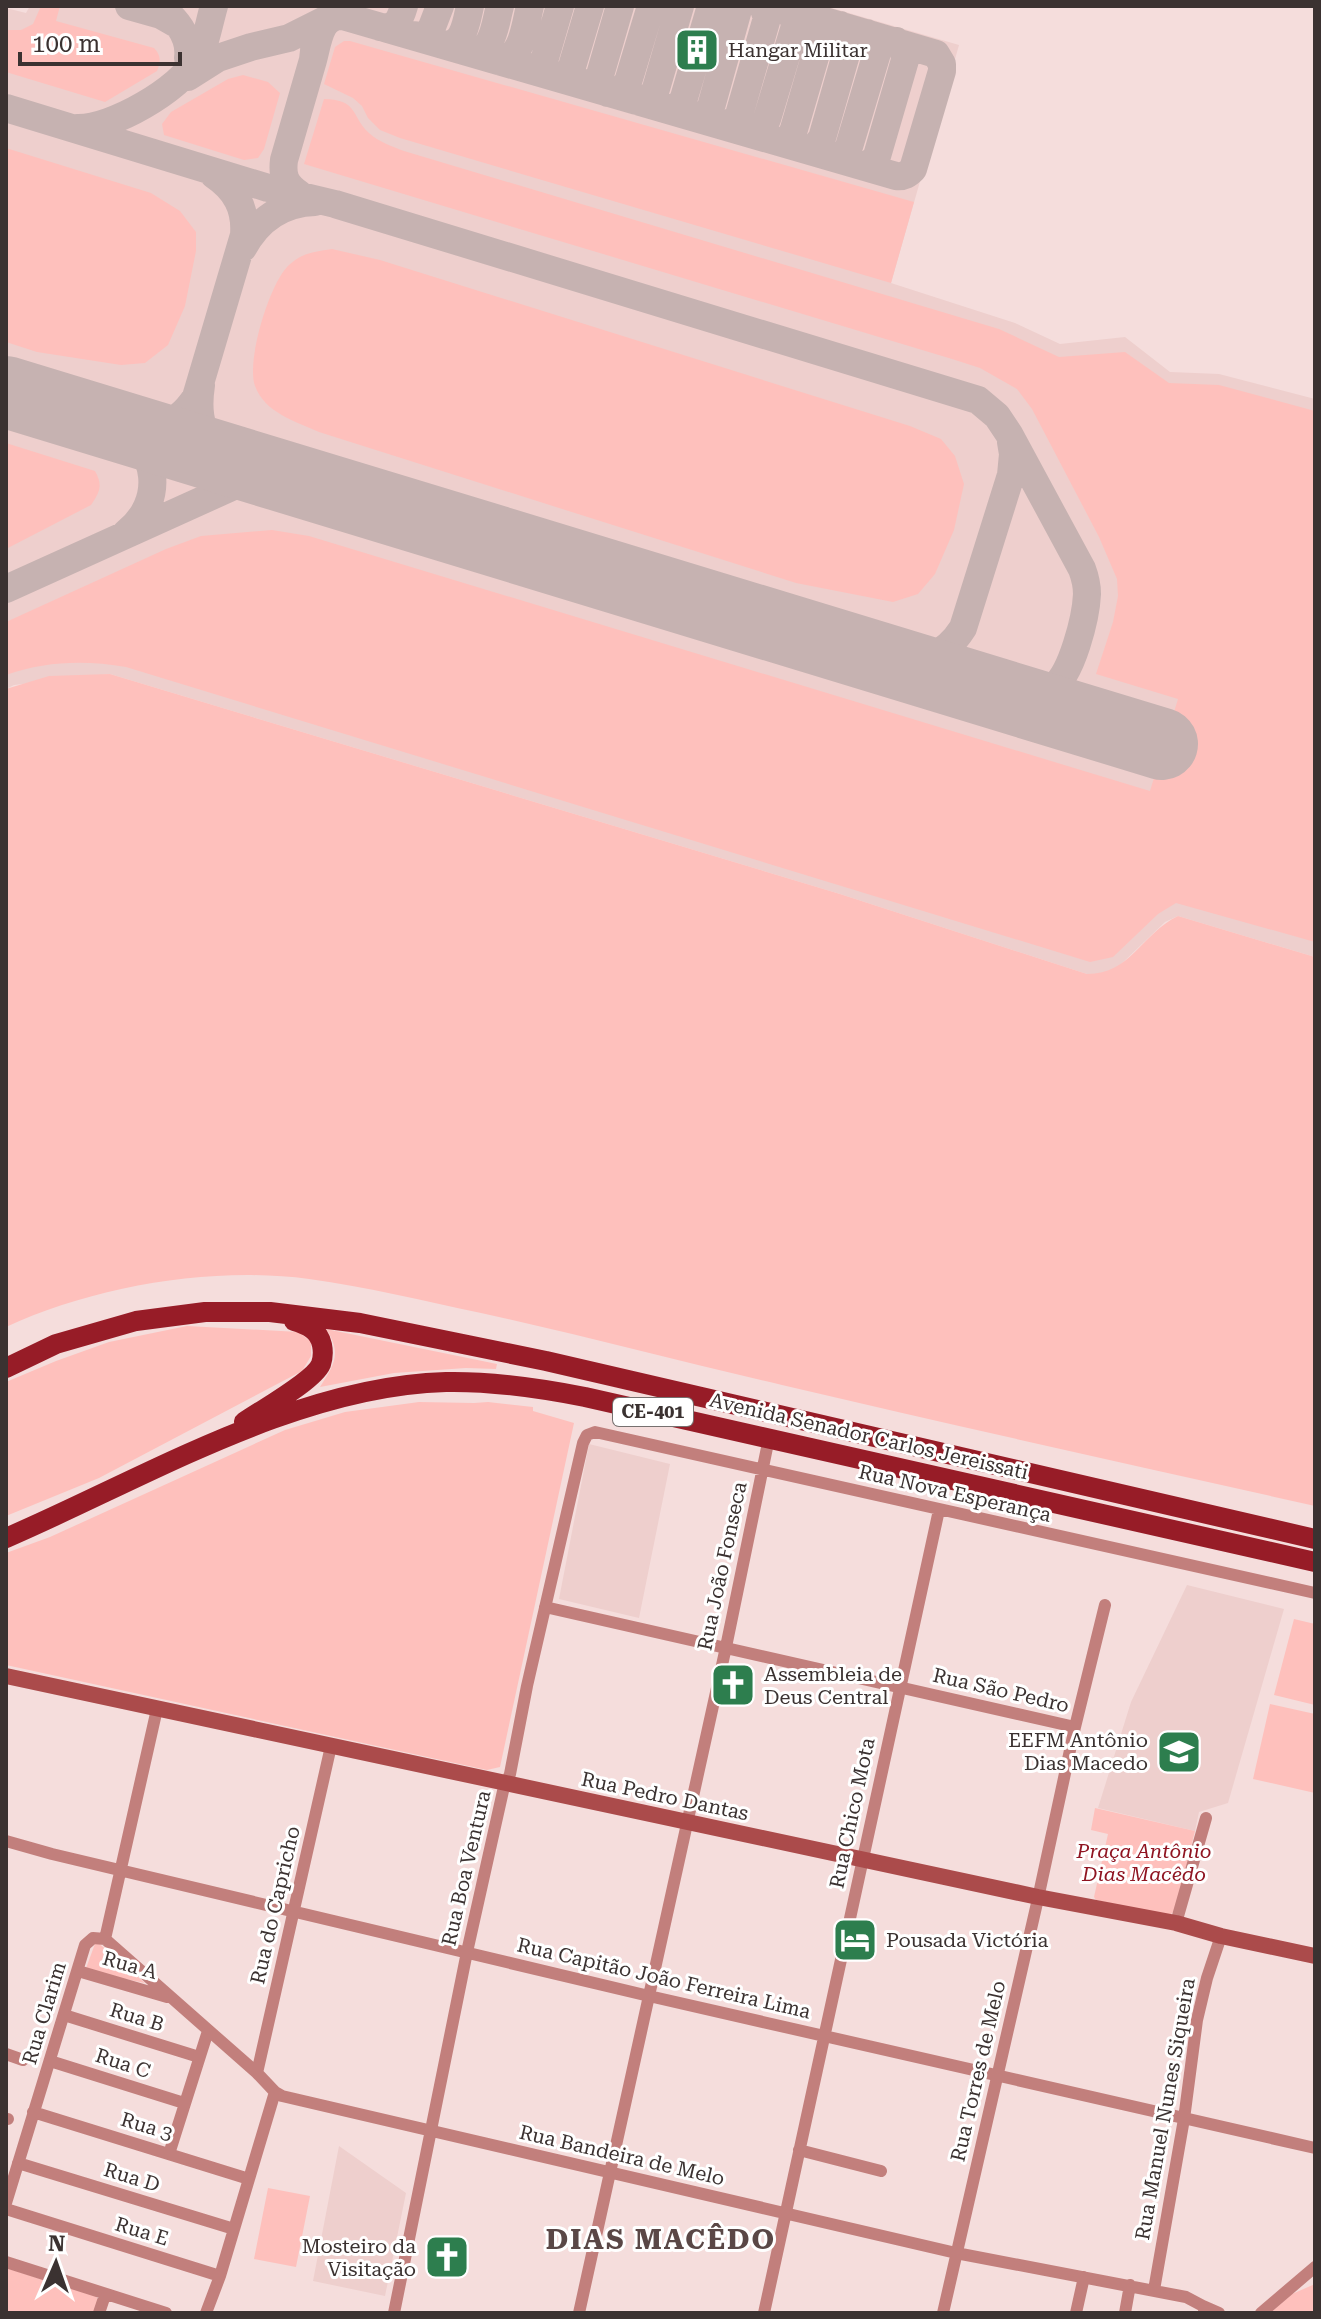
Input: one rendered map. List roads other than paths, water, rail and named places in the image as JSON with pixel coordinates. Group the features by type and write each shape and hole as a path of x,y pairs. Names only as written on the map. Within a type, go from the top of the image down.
{"main road":[{"name":"Avenida Senador Carlos Jereissati","path":"6,1368 56,1344 136,1321 205,1312 270,1312 360,1323 546,1361 1315,1539"},
{"path":"218,1440 307,1380 322,1363 322,1341 316,1332 307,1325 270,1312"},
{"name":"Avenida Senador Carlos Jereissati","path":"6,1538 218,1440 300,1409 356,1394 446,1382 507,1384 550,1390 1315,1562"},
{"name":"Rua Pedro Dantas","path":"6,1676 1038,1897 1176,1923 1315,1956"}],"street":[{"name":"Rua Nova Esperança","path":"587,1435 595,1432 1315,1593"},
{"name":"Rua Boa Ventura","path":"394,2313 467,1952 587,1435"},
{"name":"Rua João Fonseca","path":"579,2313 769,1438"},
{"name":"Rua Chico Mota","path":"764,2313 939,1510"},
{"name":"Rua Torres de Melo","path":"943,2313 1105,1605"},
{"name":"Rua São Pedro","path":"545,1607 1075,1727"},
{"path":"157,1709 105,1939 275,2092 206,2313"},
{"name":"Rua do Capricho","path":"257,2073 331,1746"},
{"path":"1176,1923 1206,1818"},
{"name":"Rua Capitão João Ferreira Lima","path":"6,1841 649,1996 1315,2148"},
{"name":"Rua Manuel Nunes Siqueira","path":"1154,2290 1184,2119 1197,2020 1221,1936"},
{"name":"Rua Clarim","path":"6,2203 85,1945 99,1937 105,1939"},
{"name":"Rua A","path":"78,1971 171,1998"},
{"name":"Rua B","path":"64,2015 199,2057"},
{"path":"169,2154 208,2031"},
{"path":"6,2054 23,2060"},
{"name":"Rua C","path":"50,2061 184,2103"},
{"name":"Rua Bandeira de Melo","path":"275,2092 956,2253 1186,2297 1204,2310 1219,2313"},
{"name":"Rua 3","path":"33,2112 249,2179"},
{"path":"799,2150 881,2171"},
{"name":"Rua D","path":"18,2163 234,2229"},
{"name":"Rua E","path":"6,2209 220,2276"},
{"path":"6,2262 151,2311 166,2313"},
{"path":"1261,2313 1315,2267"},
{"path":"1076,2313 1084,2277"},
{"path":"1125,2313 1130,2285"},
{"path":"99,2313 105,2295"}],"place":[{"name":"Hangar Militar","path":"697,50"},
{"name":"Assembleia de Deus Central","path":"733,1685"},
{"name":"EEFM Antônio Dias Macedo","path":"1179,1752"},
{"name":"Pousada Victória","path":"855,1940"},
{"name":"Mosteiro da Visitação","path":"447,2257"}],"district":[{"name":"DIAS MACÊDO","path":"661,2239"}],"park label":[{"name":"Praça Antônio Dias Macêdo","path":"1144,1862"}]}
